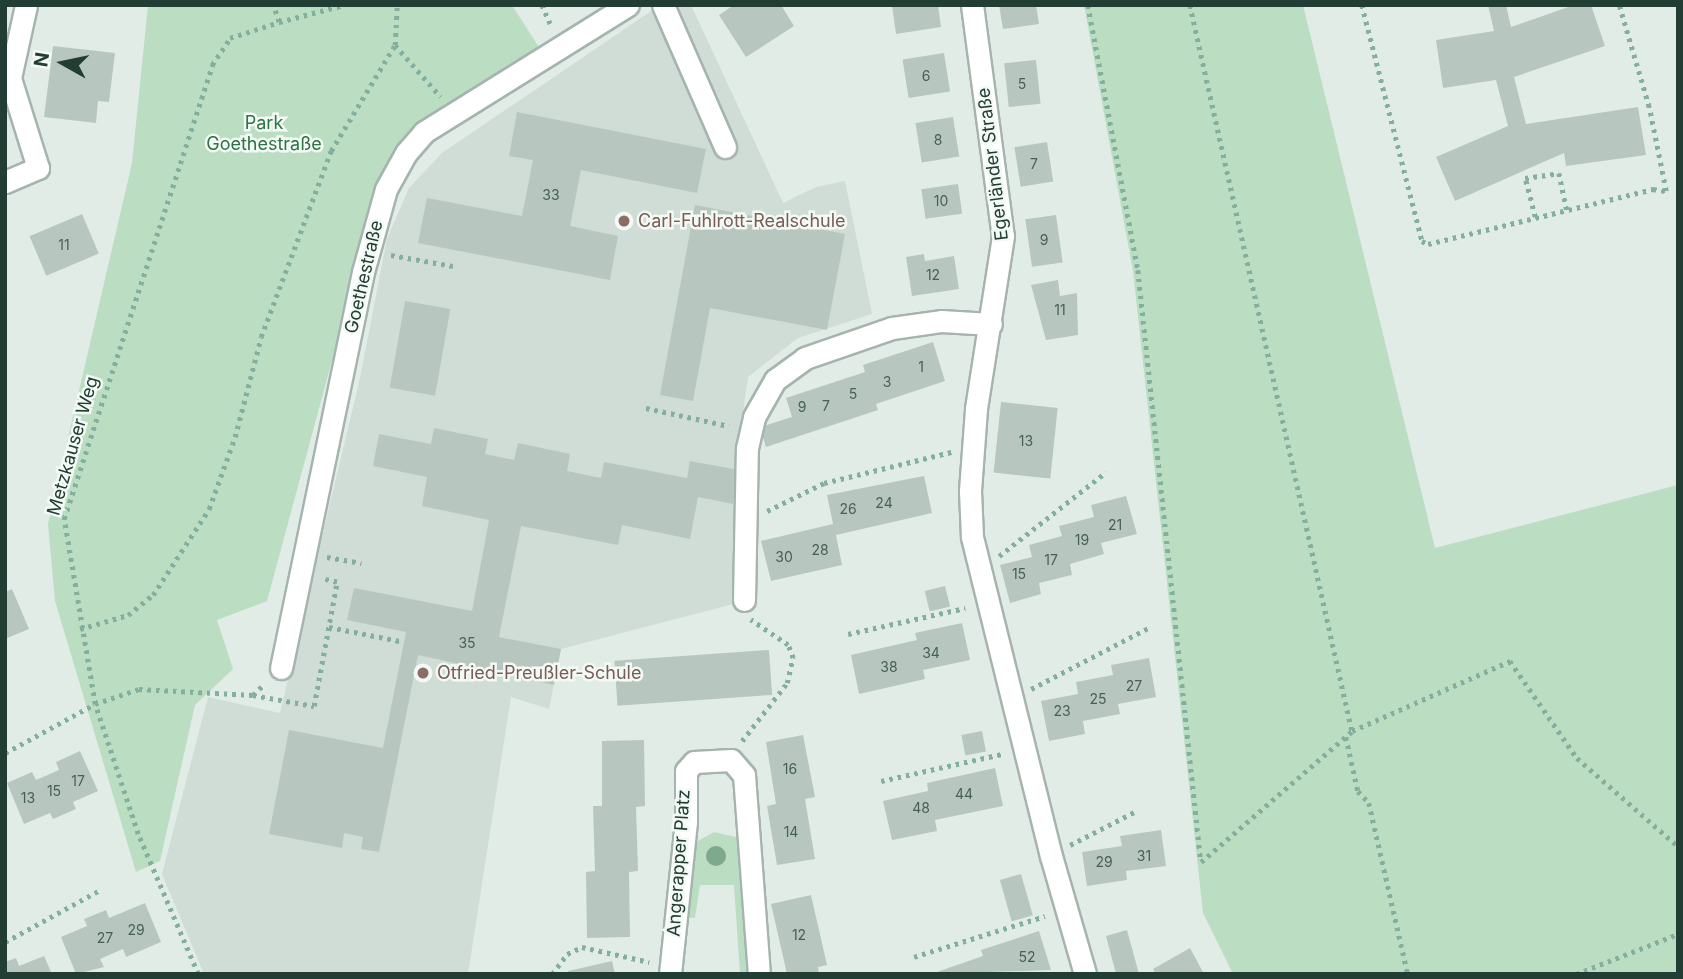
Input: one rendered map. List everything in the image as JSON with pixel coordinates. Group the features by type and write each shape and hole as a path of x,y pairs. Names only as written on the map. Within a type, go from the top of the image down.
{"street":[{"path":"5,182 38,168 10,78 26,5"},
{"name":"Goethestraße","path":"281,668 363,272 386,189 405,153 424,132 628,5"},
{"path":"663,5 677,27 725,147"},
{"name":"Egerländer Straße","path":"972,5 1003,236 972,447 971,514 979,571 987,604 1051,856 1086,974"},
{"path":"744,600 744,523 750,431 775,380 805,358 912,324 991,324"},
{"name":"Angerapper Platz","path":"670,971 685,821 686,771 694,762 731,760 744,775 760,974"}],"path":[{"path":"273,5 279,22"},
{"name":"Metzkauser Weg","path":"198,974 138,834 95,704 80,629 64,519 181,153 212,65 230,38 344,5"},
{"path":"80,629 128,615 153,595 209,509 235,437 261,337 331,151 395,45 397,5"},
{"path":"1088,5 1138,270 1201,862 1352,731 1510,661 1577,758 1678,846"},
{"path":"1190,5 1352,731"},
{"path":"1362,5 1422,241 1428,244 1653,189 1666,191 1648,107 1619,5"},
{"path":"395,45 433,89"},
{"path":"1535,217 1525,178 1559,173 1567,210"},
{"path":"379,253 453,267"},
{"path":"646,408 750,431"},
{"path":"744,523 824,482 972,447"},
{"path":"979,571 1107,472"},
{"path":"333,558 361,563"},
{"path":"5,753 95,704 139,689 253,695 314,706 337,582 316,577"},
{"path":"848,634 987,604"},
{"path":"751,727 789,679 793,658 788,645 756,626"},
{"path":"329,627 400,641"},
{"path":"1012,699 1150,627"},
{"path":"253,695 281,668"},
{"path":"1346,737 1358,791 1369,803 1408,974"},
{"path":"881,780 1024,749"},
{"path":"1051,856 1138,810"},
{"path":"5,942 100,890"},
{"path":"914,957 1066,910"},
{"path":"1576,974 1678,934"},
{"path":"552,974 567,954 582,947 670,971"}],"shaded area":[{"path":"660,5 691,5 783,203 816,187 845,181 872,314 798,338 748,377 737,455 733,604 561,649 549,709 511,697 468,974 204,974 162,874 208,697 280,713 360,378 387,239 409,188 442,153"}],"green space":[{"name":"Park Goethestraße","path":"148,5 512,5 542,52 396,147 374,205 267,601 217,620 233,669 195,705 160,861 136,872 55,601 48,524 132,163"},
{"path":"1084,5 1303,5 1435,548 1678,485 1678,974 1233,974 1203,913 1133,271"},
{"path":"714,832 740,838 750,974 740,974 734,885 700,885 695,918 683,917 693,844"}],"building":[{"path":"734,5 781,5 794,26 746,57 719,15"},
{"path":"892,5 938,5 941,27 896,34"},
{"path":"999,5 1036,5 1039,24 1003,29"},
{"path":"1488,5 1506,5 1511,27 1574,5 1591,5 1605,46 1514,77 1526,124 1638,107 1646,155 1566,166 1564,153 1455,201 1436,157 1508,126 1496,80 1443,88 1436,40 1494,31"},
{"path":"53,46 115,53 109,102 98,101 96,123 44,117"},
{"path":"944,53 950,92 909,98 903,60"},
{"path":"1036,60 1041,104 1009,107 1004,63"},
{"path":"517,112 706,149 697,193 581,170 570,226 618,236 610,280 418,243 427,198 522,216 533,160 509,156"},
{"path":"953,117 959,157 922,162 915,123"},
{"path":"1047,142 1053,182 1021,187 1014,147"},
{"path":"958,184 962,214 926,219 921,189"},
{"path":"695,205 845,234 827,330 710,308 693,401 660,395"},
{"path":"82,214 99,254 46,276 30,236"},
{"path":"1056,215 1063,263 1032,267 1025,219"},
{"path":"924,254 925,261 954,256 959,289 912,296 906,257"},
{"path":"1058,280 1060,296 1077,293 1078,335 1046,340 1031,285"},
{"path":"405,301 450,309 435,396 390,388"},
{"path":"933,342 945,381 876,404 878,410 766,447 760,427 792,417 786,398 865,372 863,365"},
{"path":"1001,402 1058,408 1050,479 994,473"},
{"path":"434,428 488,439 485,454 514,460 518,443 570,454 567,471 601,478 604,462 687,478 690,461 739,470 733,504 698,497 690,539 622,525 618,545 521,526 499,637 561,649 554,685 418,655 379,852 361,849 363,837 344,833 342,848 269,834 289,730 383,748 406,632 347,620 354,588 472,611 489,520 422,506 427,477 373,466 379,434 431,444"},
{"path":"924,476 932,513 836,535 842,565 771,581 761,541 833,524 827,495"},
{"path":"1126,496 1137,534 1101,543 1104,554 1070,564 1072,575 1039,583 1041,594 1010,603 1000,565 1032,557 1029,545 1062,536 1059,526 1094,517 1091,505"},
{"path":"945,586 950,606 930,611 925,591"},
{"path":"12,589 29,629 5,639 5,592"},
{"path":"962,623 970,660 923,670 925,679 859,694 851,655 917,640 915,633"},
{"path":"769,650 772,695 618,706 614,661"},
{"path":"1149,658 1156,697 1118,704 1120,714 1083,721 1085,734 1049,741 1041,701 1078,694 1076,682 1113,675 1111,665"},
{"path":"982,731 986,752 965,756 961,735"},
{"path":"803,735 815,797 805,799 815,859 777,865 767,806 776,804 766,742"},
{"path":"644,740 645,806 636,807 638,871 629,872 630,937 587,938 586,872 595,871 593,806 602,806 602,741"},
{"path":"80,751 98,791 73,802 76,809 53,819 50,813 24,824 7,783 32,772 36,780 59,770 56,762"},
{"path":"995,768 1003,806 935,820 937,831 892,840 883,801 928,791 927,783"},
{"path":"1161,830 1166,866 1126,871 1127,880 1087,886 1082,852 1122,846 1120,836"},
{"path":"1021,874 1033,915 1012,921 1000,880"},
{"path":"811,895 827,965 818,967 819,974 787,974 771,904"},
{"path":"145,903 161,942 126,957 123,949 100,959 104,967 76,974 61,937 87,926 84,919 106,910 109,918"},
{"path":"1127,930 1139,974 1116,974 1106,936"},
{"path":"1039,931 1051,970 931,974 983,956 981,950"},
{"path":"1190,948 1204,974 1156,974 1153,969"},
{"path":"44,956 52,974 5,974 5,962 16,958 19,966"},
{"path":"612,961 615,974 569,974 568,971"}],"place":[{"name":"Carl-Fuhlrott-Realschule","path":"624,221"},
{"name":"Otfried-Preußler-Schule","path":"423,673"}]}
